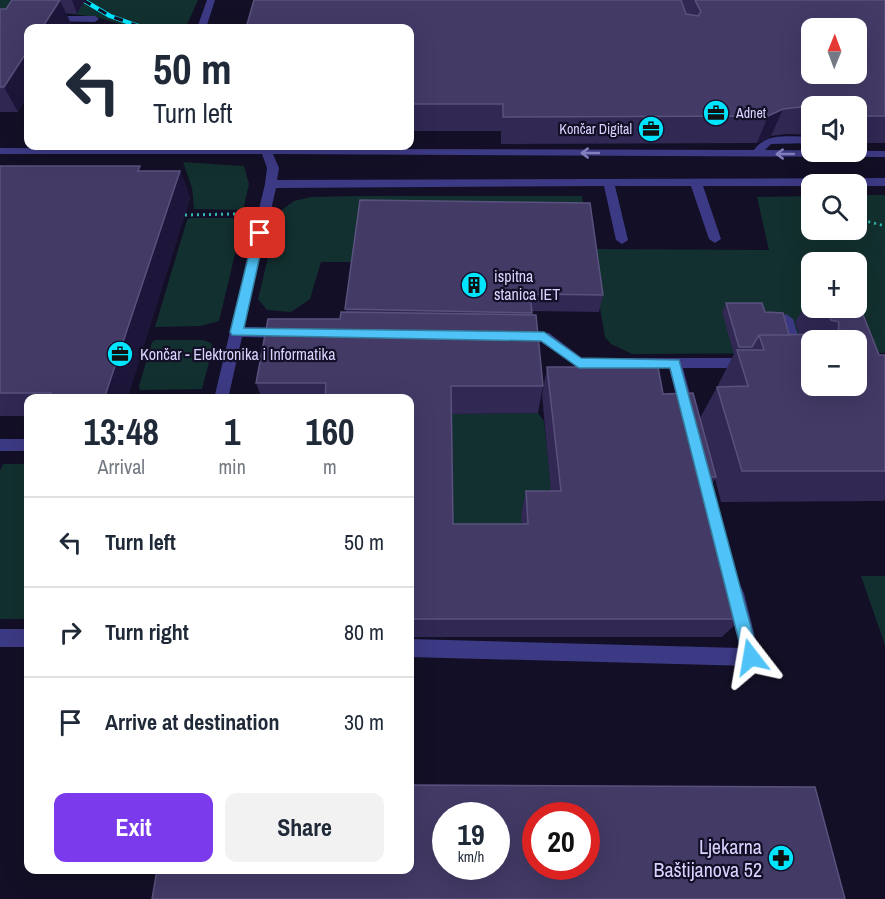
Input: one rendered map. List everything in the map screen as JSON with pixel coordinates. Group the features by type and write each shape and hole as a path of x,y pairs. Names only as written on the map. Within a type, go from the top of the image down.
{"lane":[{"path":"202,24 211,0"},
{"path":"36,19 95,19"},
{"path":"757,154 764,143 770,141 801,140"},
{"path":"0,151 24,146"},
{"path":"41,150 94,150"},
{"path":"204,150 885,154"},
{"path":"38,167 45,151"},
{"path":"222,394 271,184 273,168 266,151"},
{"path":"271,184 885,182"},
{"path":"609,183 622,240"},
{"path":"696,183 715,239"},
{"path":"786,319 800,363"},
{"path":"237,332 296,333"},
{"path":"508,336 544,337 579,363 766,363"},
{"path":"675,363 692,431"},
{"path":"0,445 24,445"},
{"path":"414,648 751,657 731,578"},
{"path":"0,638 24,638"}],"path":[{"path":"185,214 264,213"},
{"path":"867,220 885,226"}],"green space":[{"path":"0,0 198,0 187,24 120,24 96,17 47,11 0,10"},
{"path":"183,162 244,166 249,184 243,210 194,209 192,188"},
{"path":"867,195 885,195 885,353 867,353 867,330 801,330 801,353 632,354 611,344 605,337 590,249 769,250 757,197 801,196 801,240 867,240"},
{"path":"582,196 586,221 356,262 321,262 310,299 291,312 267,310 258,299 279,212 294,201 311,197"},
{"path":"190,218 232,218 239,223 240,233 219,321 201,326 155,327 187,220"},
{"path":"155,340 203,340 211,343 213,347 202,389 140,390 139,386 152,342"},
{"path":"538,413 544,421 554,515 523,547 452,547 451,414"},
{"path":"3,464 24,464 24,619 0,619 0,471"},
{"path":"861,576 885,576 885,645"}],"building":[{"path":"12,0 60,0 45,24 24,24 24,56 4,87 0,87 0,9 6,9"},
{"path":"254,0 681,0 686,14 698,16 701,12 695,0 885,0 885,116 867,116 867,96 801,96 801,107 783,109 768,116 503,117 503,104 414,104 414,24 247,24"},
{"path":"0,166 140,166 138,171 180,171 106,394 0,393"},
{"name":"ispitna stanica IET","path":"360,200 590,203 603,295 530,294 532,313 345,309"},
{"path":"726,303 762,303 765,312 783,313 789,335 759,335 752,347 739,347"},
{"path":"341,312 536,315 543,386 451,386 453,524 528,524 526,491 561,491 547,367 658,367 663,394 693,393 716,477 707,477 741,619 414,619 414,394 325,394 326,383 256,383 268,319 340,319"},
{"path":"830,318 864,318 879,355 885,355 885,471 742,471 717,387 748,386 737,350 764,350 759,335 801,334 801,396 867,396 867,330 838,330 839,322"},
{"path":"414,785 815,787 845,899 152,899 156,874 414,874"}],"railway":[{"path":"83,0 110,16 133,24"}],"place":[{"name":"Adnet","path":"716,113"},
{"name":"Končar Digital","path":"651,129"},
{"name":"ispitna stanica IET","path":"474,285"},
{"name":"Končar - Elektronika i Informatika","path":"120,354"},
{"name":"Ljekarna Baštijanova 52","path":"781,858"}],"route":[{"path":"260,233 237,332 544,337 579,363 675,363 751,657"}]}
